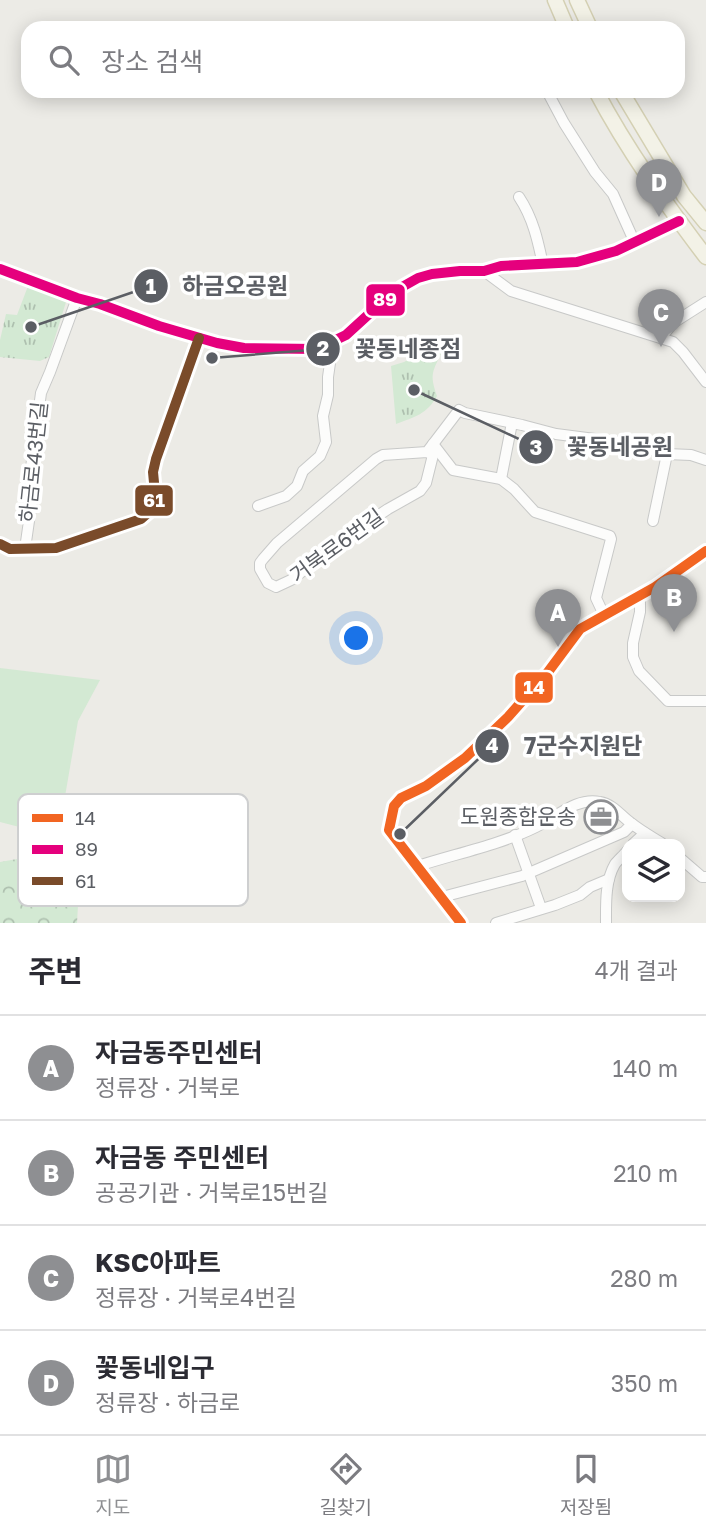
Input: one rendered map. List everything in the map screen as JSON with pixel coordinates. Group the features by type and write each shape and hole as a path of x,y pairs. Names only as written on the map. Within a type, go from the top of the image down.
{"main road":[{"path":"555,0 564,21"},
{"path":"579,0 587,21"},
{"path":"600,98 637,161 706,257"},
{"path":"625,98 684,196 706,223"}],"street":[{"path":"551,98 591,166 613,194 635,243"},
{"path":"519,197 536,231 543,265"},
{"path":"0,269 76,298 199,338 244,348 317,349 346,335 380,304 418,278 460,271 484,271 501,266 577,262 616,251 679,221"},
{"path":"484,271 511,291 673,342 706,382"},
{"name":"하금로43번길","path":"24,549 32,500 30,475 41,393 76,298"},
{"path":"661,338 673,323 706,302"},
{"path":"0,544 10,549 56,548 129,524 149,512 154,502 153,472 156,459 199,338"},
{"path":"258,506 286,496 297,486 303,471 320,456 326,442 323,416 328,396 333,342"},
{"path":"604,615 596,598 610,536 535,512 501,479 453,470 430,448 458,410 556,434 626,443 667,454 691,455 706,460"},
{"path":"501,479 512,423"},
{"name":"거북로6번길","path":"430,448 432,463 421,491 358,529 291,580 276,587 268,583 260,569 260,563 270,551 376,458 430,448"},
{"path":"653,521 667,454"},
{"path":"461,923 389,830 394,806 401,798 433,781 465,758 508,717 548,672 580,629 640,596 706,551"},
{"path":"640,596 640,612 633,643 633,657 639,671 668,701 706,701"},
{"path":"418,866 537,827 582,802 602,802 613,807 655,839"},
{"path":"442,897 522,876 624,832 632,824"},
{"path":"638,839 645,833"},
{"path":"515,835 541,908"},
{"path":"606,923 609,879 615,864 622,856"},
{"path":"685,863 702,877 706,877"},
{"path":"496,923 580,895 590,887 609,879"}],"green space":[{"path":"28,286 66,302 49,357 40,361 0,357 0,340 6,314 17,315"},
{"path":"442,351 433,373 437,396 425,411 396,424 391,366 423,352"},
{"path":"0,668 100,680 78,721 65,794 18,794 18,827 0,822"},
{"path":"18,859 18,906 78,906 77,923 0,923 0,862"}],"transit line":[{"name":"89","path":"0,269 159,326 217,343 244,348 317,349 346,335 380,304 418,278 460,271 484,271 501,266 577,262 616,251 679,221"},
{"name":"61","path":"0,544 10,549 56,548 141,519 149,512 154,502 153,472 156,459 199,338"},
{"name":"14","path":"461,923 389,830 394,806 401,798 426,786 465,758 508,717 548,672 580,629 655,587 706,551"}],"place":[{"name":"꽃동네입구","path":"659,217"},
{"name":"하금오공원","path":"31,327"},
{"name":"KSC아파트","path":"661,347"},
{"name":"꽃동네종점","path":"212,358"},
{"name":"꽃동네공원","path":"414,390"},
{"name":"자금동 주민센터","path":"674,632"},
{"name":"자금동주민센터","path":"558,647"},
{"name":"도원종합운송","path":"601,817"},
{"name":"7군수지원단","path":"400,834"}]}
